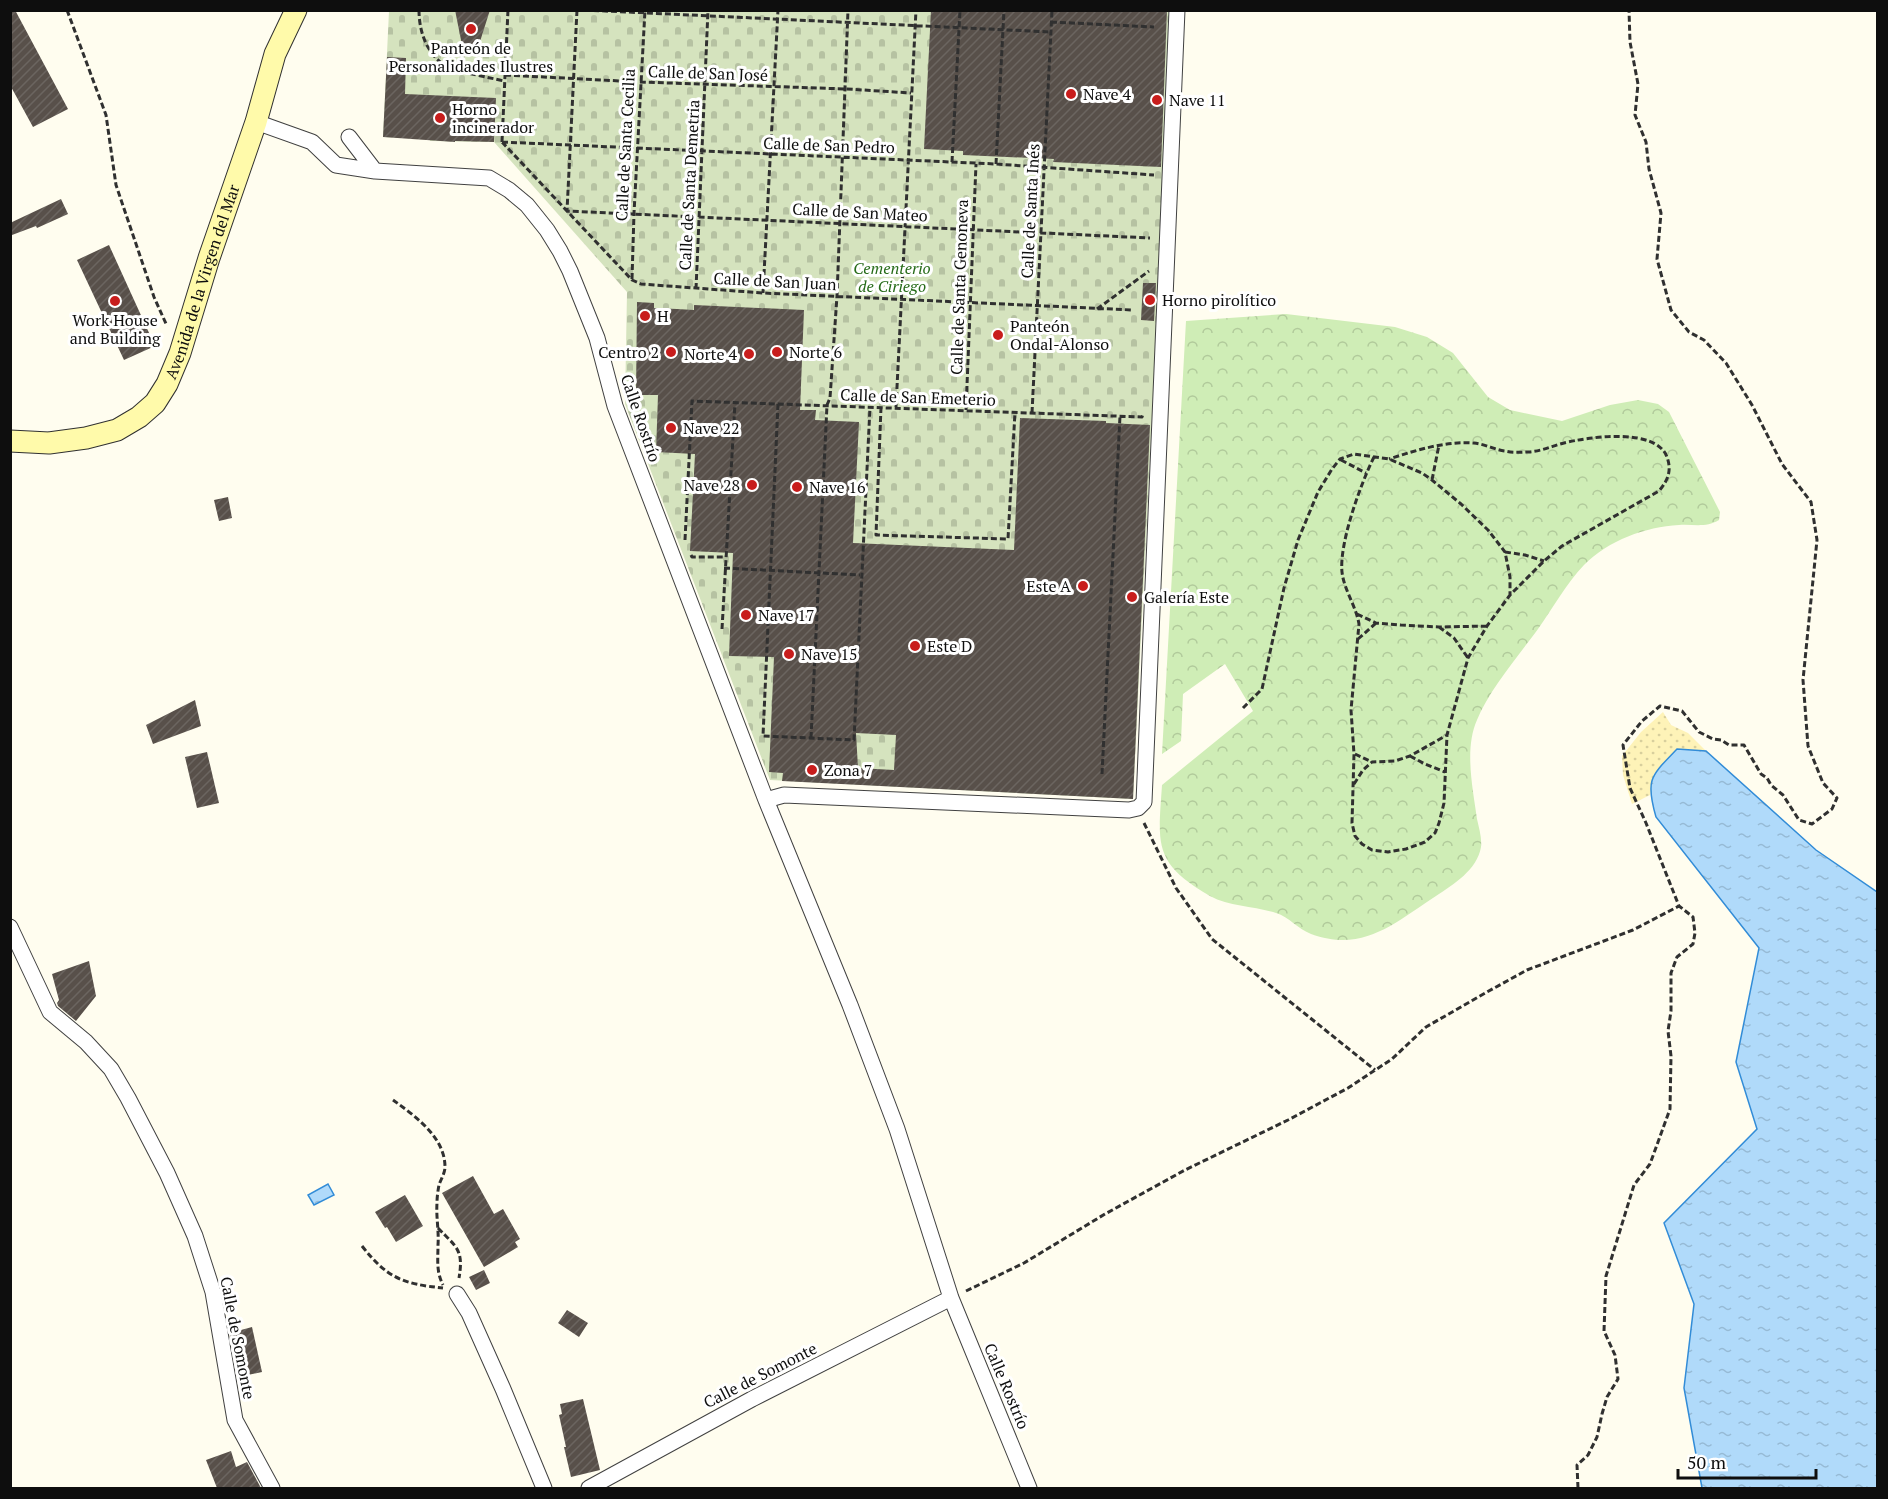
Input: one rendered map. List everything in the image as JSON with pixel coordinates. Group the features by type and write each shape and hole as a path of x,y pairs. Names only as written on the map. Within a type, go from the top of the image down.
{"main road":[{"name":"Avenida de la Virgen del Mar","path":"10,441 49,443 86,438 117,430 139,417 155,403 167,384 180,352 209,258 256,122 275,54 296,10"}],"street":[{"path":"766,800 784,795 1129,810 1138,808 1144,802 1177,10"},
{"name":"Calle Rostrío","path":"256,122 312,142 336,165 375,171 489,178 509,190 527,205 547,230 570,271 597,338 615,406 766,800 850,1005 897,1129 951,1298 1029,1488"},
{"path":"349,137 375,171"},
{"name":"Calle de Somonte","path":"10,927 50,1012 86,1042 111,1069 167,1173 195,1236 213,1292 235,1420 272,1488"},
{"path":"451,1291 469,1313 544,1488"},
{"name":"Calle de Somonte","path":"589,1488 752,1399 951,1298"}],"path":[{"path":"67,10 106,115 116,185 154,297 180,352"},
{"path":"419,10 419,26 429,50 446,66 504,81"},
{"path":"508,10 502,142 632,280"},
{"path":"567,211 577,10"},
{"path":"584,10 1051,32"},
{"name":"Calle de Santa Demetria","path":"696,289 708,10"},
{"path":"763,293 778,10"},
{"path":"811,738 827,405 830,398 837,296 848,10"},
{"path":"896,408 916,10"},
{"path":"952,162 960,10"},
{"path":"996,164 1004,10"},
{"name":"Calle de Santa Inés","path":"1032,413 1052,10"},
{"path":"1578,1488 1577,1465 1588,1455 1598,1437 1602,1414 1618,1379 1615,1355 1604,1331 1606,1276 1634,1185 1650,1164 1670,1109 1671,1056 1668,1031 1671,1011 1671,973 1677,957 1693,944 1695,933 1693,917 1679,906 1630,788 1623,745 1642,721 1660,706 1682,711 1700,732 1729,745 1744,745 1761,774 1783,795 1799,820 1812,824 1832,809 1838,798 1823,783 1808,746 1803,680 1817,540 1811,502 1782,464 1752,405 1726,363 1704,340 1689,332 1671,310 1657,259 1661,213 1649,169 1646,142 1635,115 1638,84 1630,42 1629,10"},
{"name":"Calle de Santa Cecilia","path":"632,280 644,12"},
{"path":"1051,22 1154,27"},
{"name":"Calle de San José","path":"505,75 911,93"},
{"name":"Calle de San Pedro","path":"502,142 1044,167 1156,175 1155,185"},
{"name":"Calle de Santa Genoneva","path":"966,410 976,164"},
{"name":"Calle de San Mateo","path":"567,211 1152,238"},
{"path":"1097,309 1151,270"},
{"name":"Calle de San Juan","path":"632,280 641,285 696,289 1133,310"},
{"name":"Calle de San Emeterio","path":"725,557 692,556 685,540 692,401 1142,417"},
{"path":"722,629 735,403"},
{"path":"778,404 763,735 854,740 870,407"},
{"path":"881,407 876,535 1008,539 1015,412"},
{"path":"1102,774 1120,416"},
{"path":"1374,457 1366,473 1351,522 1344,548 1342,569 1345,586 1357,614 1358,639 1351,710 1354,754 1352,823 1355,836 1372,850 1397,850 1425,842 1435,833 1444,803 1447,735 1468,658 1487,626 1510,595 1562,546 1659,491 1670,471 1667,456 1660,447 1649,441 1620,436 1582,439 1544,450 1519,452 1504,452 1477,443 1461,442 1439,445 1389,459"},
{"path":"1432,480 1439,445"},
{"path":"1243,708 1262,688 1284,588 1298,540 1318,492 1340,459 1354,454 1389,459 1422,473 1432,480 1488,530 1504,552 1510,577 1510,595"},
{"path":"1340,459 1366,473"},
{"path":"1504,552 1544,561"},
{"path":"724,568 861,575"},
{"path":"1357,614 1376,623 1439,627 1487,626"},
{"path":"1358,639 1376,623"},
{"path":"1439,627 1454,638 1468,658"},
{"path":"1354,754 1372,762 1395,760 1410,756 1447,735"},
{"path":"1410,756 1425,765 1445,771"},
{"path":"1353,785 1372,762"},
{"path":"1143,822 1176,888 1212,939 1375,1070"},
{"path":"951,1298 1024,1263 1105,1214 1185,1170 1348,1088 1392,1059 1426,1027 1527,970 1633,930 1679,906"},
{"path":"393,1100 427,1128 442,1150 445,1169 439,1185 436,1204 438,1276 451,1291"},
{"path":"438,1228 458,1250 461,1261 451,1291"},
{"path":"362,1246 388,1273 404,1281 451,1291"}],"sand":[{"path":"1663,712 1671,725 1688,733 1706,751 1677,749 1654,774 1650,795 1632,804 1623,775 1622,756 1641,732"}],"green space":[{"name":"Cementerio de Ciriego","path":"389,11 1172,11 1133,799 770,780 625,404 627,292 494,142 430,141 430,139 383,137"},
{"path":"1286,314 1395,327 1427,337 1453,353 1488,397 1510,410 1562,421 1610,405 1638,400 1658,404 1669,412 1720,512 1719,520 1709,524 1666,526 1628,536 1605,548 1577,572 1497,685 1482,709 1473,731 1470,756 1481,840 1479,855 1475,863 1457,881 1392,925 1363,937 1347,940 1330,939 1311,934 1276,913 1218,900 1210,896 1178,873 1163,851 1160,838 1162,785 1253,711 1225,664 1183,694 1181,741 1162,754 1186,321"}],"water":[{"path":"1677,749 1706,751 1816,850 1877,892 1877,1488 1702,1488 1684,1388 1694,1304 1664,1223 1757,1129 1736,1062 1759,948 1656,817 1651,794 1653,779 1656,772"},
{"path":"328,1184 334,1195 314,1205 308,1195"}],"building":[{"path":"10,10 15,10 68,109 33,127 10,85"},
{"name":"Panteón de Personalidades Ilustres","path":"455,10 490,10 477,51 463,50"},
{"path":"931,10 1167,10 1161,167 1053,162 1054,159 963,155 963,151 924,149"},
{"name":"Horno incinerador","path":"387,57 406,58 405,94 496,98 494,142 383,137"},
{"path":"61,199 68,214 37,228 36,226 12,235 10,223"},
{"name":"Work House and Building","path":"109,245 155,346 124,360 77,260"},
{"name":"Horno pirolítico","path":"1143,283 1156,283 1154,321 1141,320"},
{"path":"637,302 654,303 654,308 694,310 694,305 804,310 800,410 816,410 815,420 859,422 853,543 1014,550 1020,418 1150,425 1133,799 782,781 783,773 769,772 774,657 729,656 733,553 690,551 695,454 656,452 658,395 636,395","holes":["856,733 896,735 894,770 858,768"]},
{"path":"228,497 232,518 219,521 214,500"},
{"path":"195,700 201,726 153,744 146,725"},
{"path":"207,752 219,803 197,808 185,757"},
{"path":"89,961 96,996 76,1021 58,1006 59,1000 52,974"},
{"path":"473,1176 494,1214 503,1209 520,1239 515,1242 518,1247 484,1267 442,1193"},
{"path":"405,1195 423,1226 396,1242 375,1212"},
{"path":"484,1270 490,1283 476,1290 469,1277"},
{"path":"567,1310 588,1323 579,1337 558,1323"},
{"path":"252,1327 262,1372 238,1377 230,1333"},
{"path":"583,1399 600,1470 571,1477 559,1415 562,1414 560,1404"},
{"path":"231,1451 236,1467 247,1462 261,1488 217,1488 206,1460"}],"place":[{"name":"Panteón de Personalidades Ilustres","path":"471,29"},
{"name":"Nave 4","path":"1071,94"},
{"name":"Nave 11","path":"1157,100"},
{"name":"Horno incinerador","path":"440,118"},
{"name":"Horno pirolítico","path":"1150,300"},
{"name":"Work House and Building","path":"115,301"},
{"name":"H","path":"645,316"},
{"name":"Panteón Ondal-Alonso","path":"998,335"},
{"name":"Centro 2","path":"671,352"},
{"name":"Norte 6","path":"777,352"},
{"name":"Norte 4","path":"749,354"},
{"name":"Nave 22","path":"671,428"},
{"name":"Nave 28","path":"752,485"},
{"name":"Nave 16","path":"797,487"},
{"name":"Este A","path":"1083,586"},
{"name":"Galería Este","path":"1132,597"},
{"name":"Nave 17","path":"746,615"},
{"name":"Este D","path":"915,646"},
{"name":"Nave 15","path":"789,654"},
{"name":"Zona 7","path":"812,770"}]}
